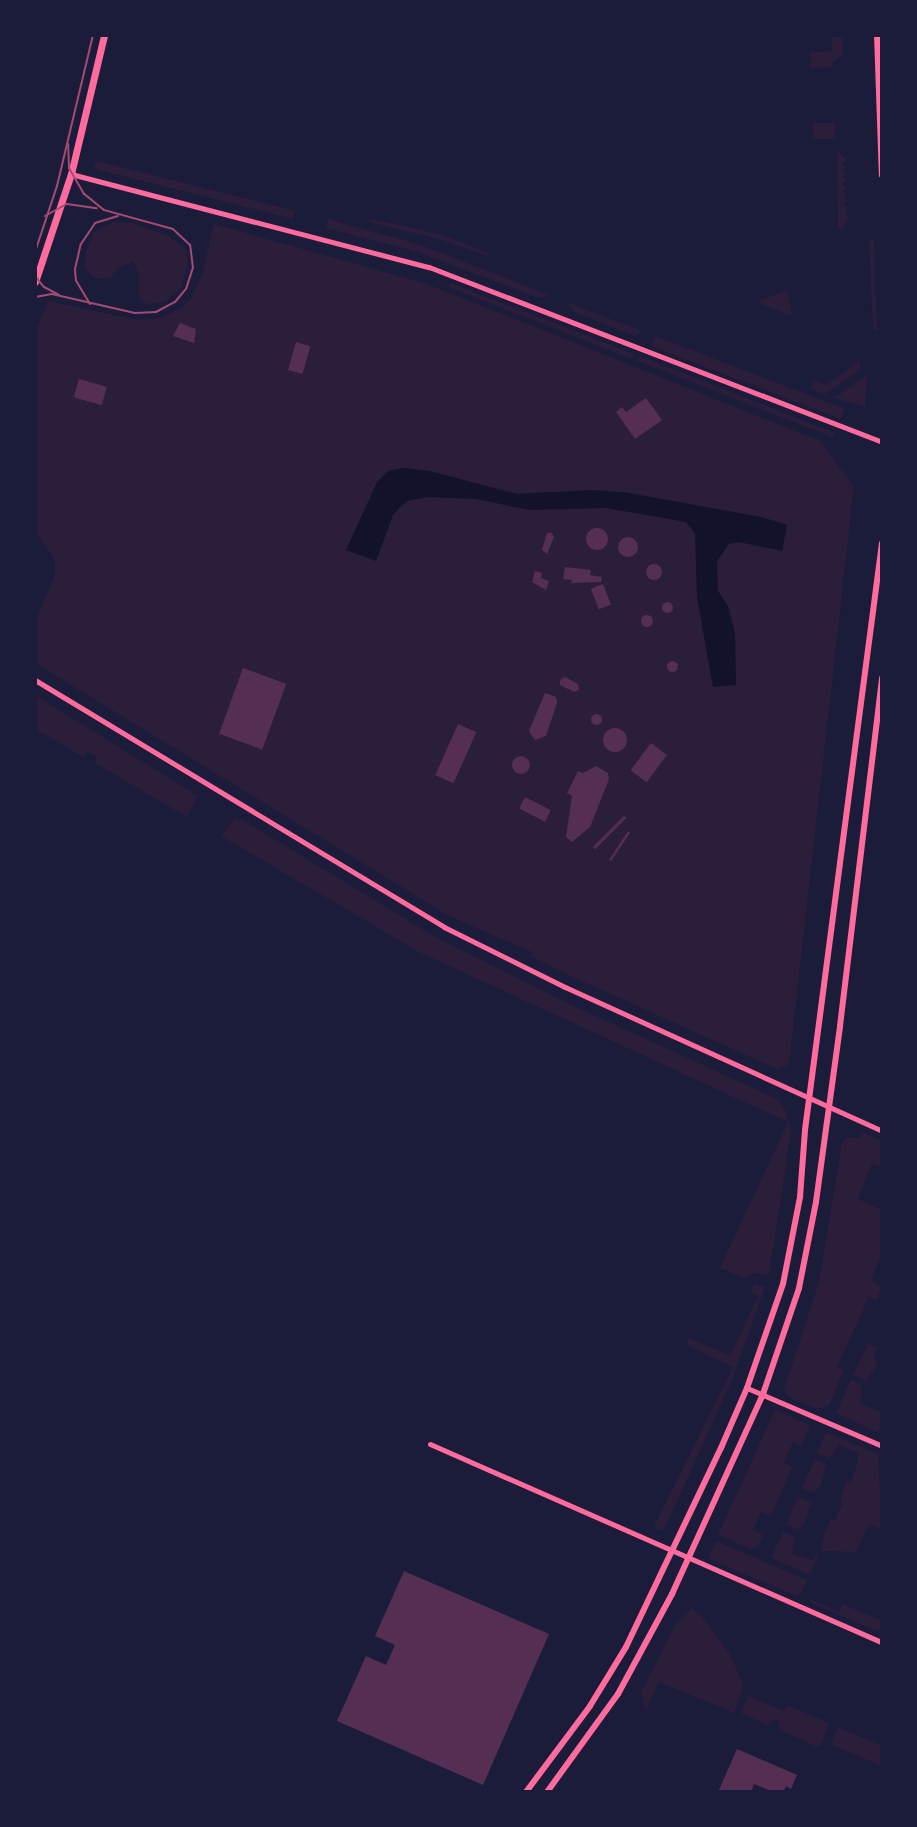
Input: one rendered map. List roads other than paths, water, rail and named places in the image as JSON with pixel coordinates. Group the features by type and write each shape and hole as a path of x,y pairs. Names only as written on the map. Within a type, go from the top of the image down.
{"main road":[{"path":"35,282 71,174 104,35"}],"street":[{"path":"877,35 882,175"},
{"path":"71,174 429,267 882,442"},
{"path":"526,1792 604,1684 626,1647 747,1388 788,1267 800,1197 810,1098 882,543"},
{"path":"547,1792 618,1694 689,1558 763,1394 804,1270 829,1107 882,678"},
{"path":"35,680 444,926 565,987 882,1132"},
{"path":"747,1388 882,1446"},
{"path":"430,1444 882,1642"}],"tram line":[{"path":"35,252 57,186 93,35"},
{"path":"35,297 52,294 135,313 156,312 175,302 186,289 193,268 190,245 173,229 104,210 84,194 69,168 68,144"},
{"path":"45,216 67,204 97,208"},
{"path":"90,304 76,281 75,269 81,244 95,223 118,216"},
{"path":"35,276 44,287 59,295"}]}
